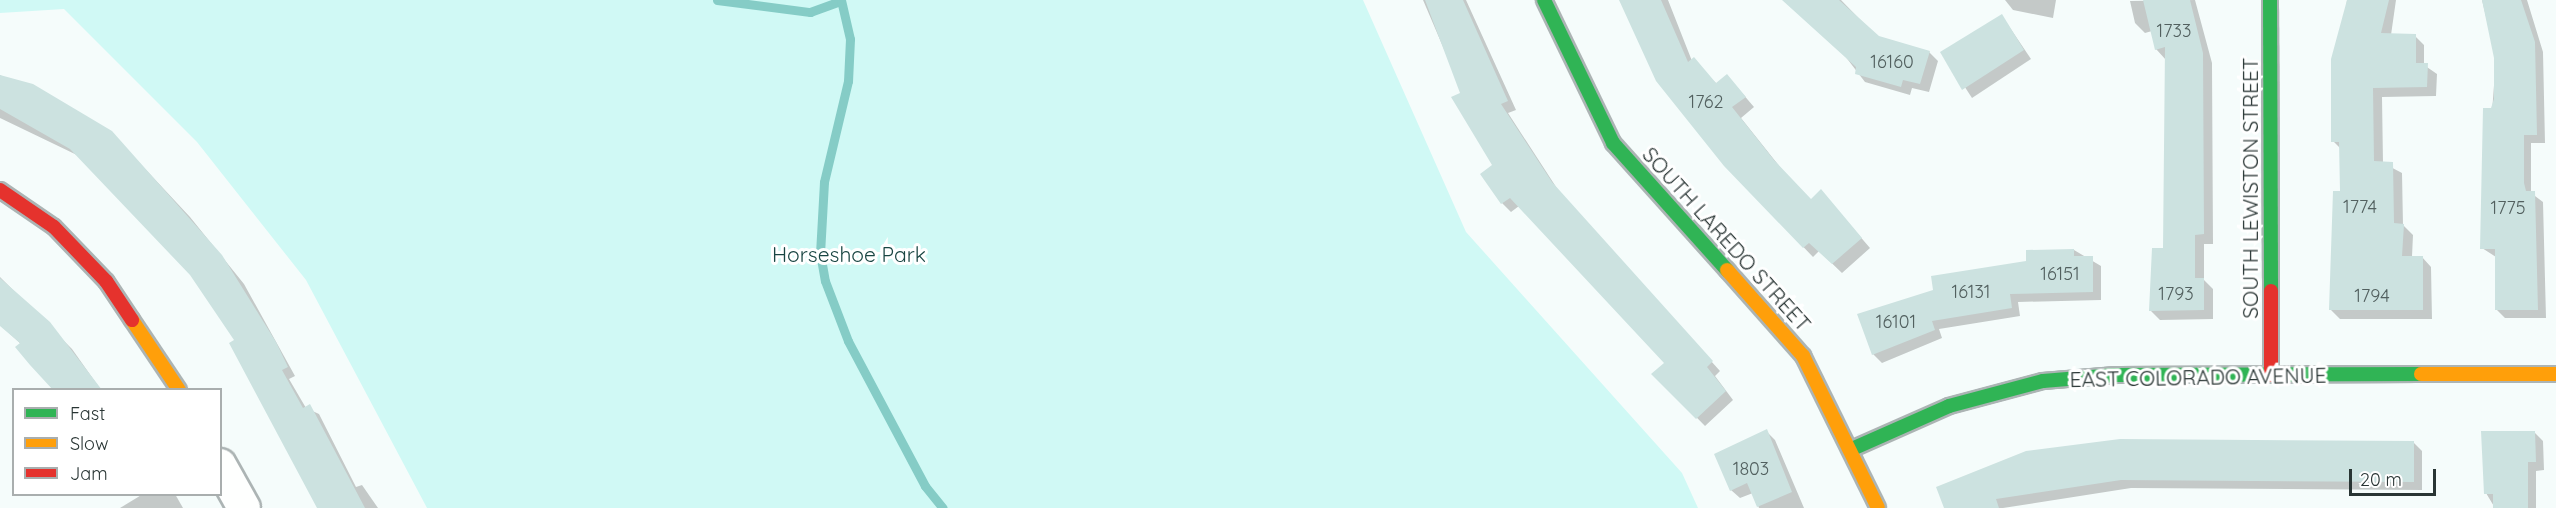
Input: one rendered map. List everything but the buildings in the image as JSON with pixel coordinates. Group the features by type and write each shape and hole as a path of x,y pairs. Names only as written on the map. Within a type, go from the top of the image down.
{"street":[{"name":"SOUTH LAREDO STREET","path":"1544,0 1613,143 1803,356 1852,449 1878,508"},
{"name":"SOUTH LEWISTON STREET","path":"2271,0 2271,375"},
{"path":"0,190 54,227 106,281 178,388"},
{"name":"EAST COLORADO AVENUE","path":"1852,449 1949,406 2043,381 2271,375 2556,374"},
{"path":"222,469 244,508"}],"green space":[{"name":"Horseshoe Park","path":"0,0 1363,0 1466,232 1682,473 1698,508 427,508 306,280 197,142 64,9 0,13"}],"waterway":[{"path":"717,0 810,12 841,1"},
{"path":"841,0 850,39 848,81 824,182 820,253 825,281 848,341 925,486 943,508"}],"traffic: fast":[{"path":"1544,0 1613,143 1727,270"},
{"path":"2270,0 2271,291"},
{"path":"1852,449 1949,406 2043,381 2116,375 2421,374"}],"traffic: slow":[{"path":"1727,270 1803,356 1878,508"},
{"path":"132,320 178,388"},
{"path":"2421,374 2556,374"}],"traffic: jam":[{"path":"0,190 54,227 106,281 132,320"},
{"path":"2271,291 2271,375"}]}
